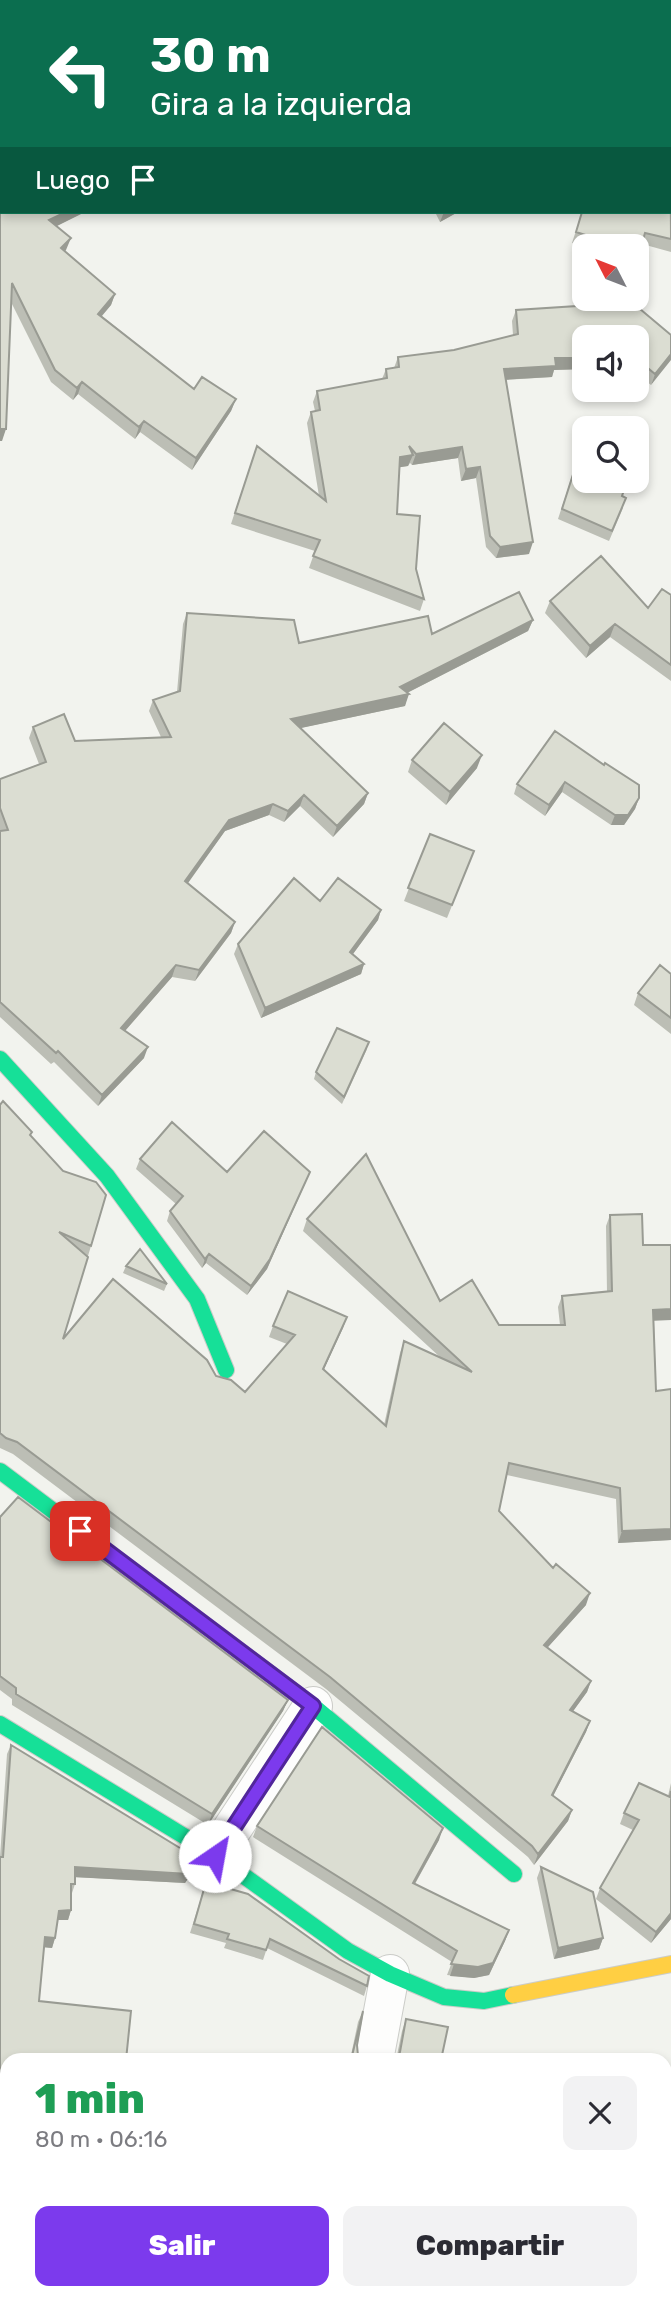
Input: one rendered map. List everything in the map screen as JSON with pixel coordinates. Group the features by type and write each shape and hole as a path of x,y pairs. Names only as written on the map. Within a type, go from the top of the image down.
{"street":[{"path":"0,1059 107,1176 197,1299 226,1370"},
{"path":"0,1471 313,1706 514,1874"},
{"path":"215,1856 313,1706"},
{"path":"0,1724 215,1856 348,1951 444,1997 484,2001 671,1964"},
{"path":"375,2053 390,1973"}],"building":[{"path":"0,214 62,214 49,220 71,238 61,248 115,294 98,314 194,389 202,377 236,399 196,458 144,421 139,427 82,382 77,388 55,370 12,283 6,429 0,429"},
{"path":"581,214 671,214 671,239 645,233 576,232"},
{"path":"572,306 572,312 644,312 671,335 671,354 655,374 649,369 649,325 572,325 572,358 555,358 556,366 504,369 533,542 500,547 490,536 480,467 466,469 462,447 416,454 409,446 413,455 400,457 397,514 420,516 416,569 424,599 313,556 320,540 235,513 257,446 326,501 311,412 320,410 317,391 387,378 386,369 399,367 398,357 454,350 518,334 516,310"},
{"path":"572,478 572,493 623,493 622,496 626,498 612,531 562,509"},
{"path":"601,556 648,608 662,589 671,595 671,665 615,624 590,646 550,601"},
{"path":"519,592 533,620 400,687 409,694 291,719 368,793 337,826 304,795 288,811 273,804 229,820 185,881 235,922 199,970 176,965 121,1028 148,1047 102,1095 58,1051 56,1053 0,1002 0,831 8,830 0,808 0,779 46,762 33,727 64,714 75,741 171,737 153,700 180,691 187,613 294,620 299,643 428,616 432,634"},
{"path":"444,723 482,755 450,792 412,760"},
{"path":"555,731 604,765 605,763 639,785 639,798 628,815 615,815 565,782 549,805 517,784"},
{"path":"430,834 474,851 452,905 408,888"},
{"path":"294,878 320,901 338,878 381,910 350,952 364,964 265,1008 238,944"},
{"path":"660,965 671,974 671,1018 638,993"},
{"path":"337,1028 369,1042 344,1097 316,1072"},
{"path":"3,1101 63,1171 96,1182 106,1195 91,1246 59,1232 88,1257 63,1339 113,1279 207,1360 216,1376 231,1380 245,1392 295,1335 273,1326 288,1291 347,1317 323,1369 386,1426 404,1341 472,1372 307,1219 366,1154 440,1301 472,1280 499,1325 565,1325 562,1296 612,1291 610,1215 642,1214 643,1245 671,1245 671,1309 653,1310 656,1391 671,1389 671,1529 622,1531 620,1488 509,1463 499,1511 553,1568 556,1564 590,1593 544,1645 591,1681 570,1710 590,1721 552,1795 572,1810 538,1854 532,1846 330,1677 17,1442 0,1433 0,1105"},
{"path":"172,1122 227,1172 264,1131 310,1172 270,1259 251,1286 209,1254 205,1259 170,1211 183,1196 140,1159"},
{"path":"140,1249 167,1284 126,1266"},
{"path":"18,1497 288,1700 212,1814 16,1694 16,1688 0,1676 0,1517"},
{"path":"322,1727 443,1828 413,1883 509,1930 493,1963 478,1967 451,1964 457,1951 257,1826"},
{"path":"11,1745 198,1859 189,1874 75,1867 75,1884 71,1884 71,1910 59,1911 55,1938 45,1937 39,2001 131,2011 127,2053 0,2053 0,1857 3,1857"},
{"path":"639,1783 670,1797 671,1791 671,1913 656,1932 600,1888 639,1820 624,1813"},
{"path":"541,1867 593,1892 603,1938 558,1948"},
{"path":"206,1882 248,1894 339,1959 369,1976 367,1986 270,1939 266,1950 227,1939 229,1934 194,1924"},
{"path":"363,2011 358,2053 353,2053"},
{"path":"406,2019 448,2027 442,2053 400,2052"}],"traffic: fast":[{"path":"0,1059 107,1176 197,1299 226,1370"},
{"path":"0,1471 313,1706 514,1874"},
{"path":"0,1724 215,1855 348,1951 390,1974 444,1997 484,2001 513,1995"}],"traffic: slow":[{"path":"513,1995 671,1964"}],"route":[{"path":"80,1531 313,1706 215,1856"}]}
